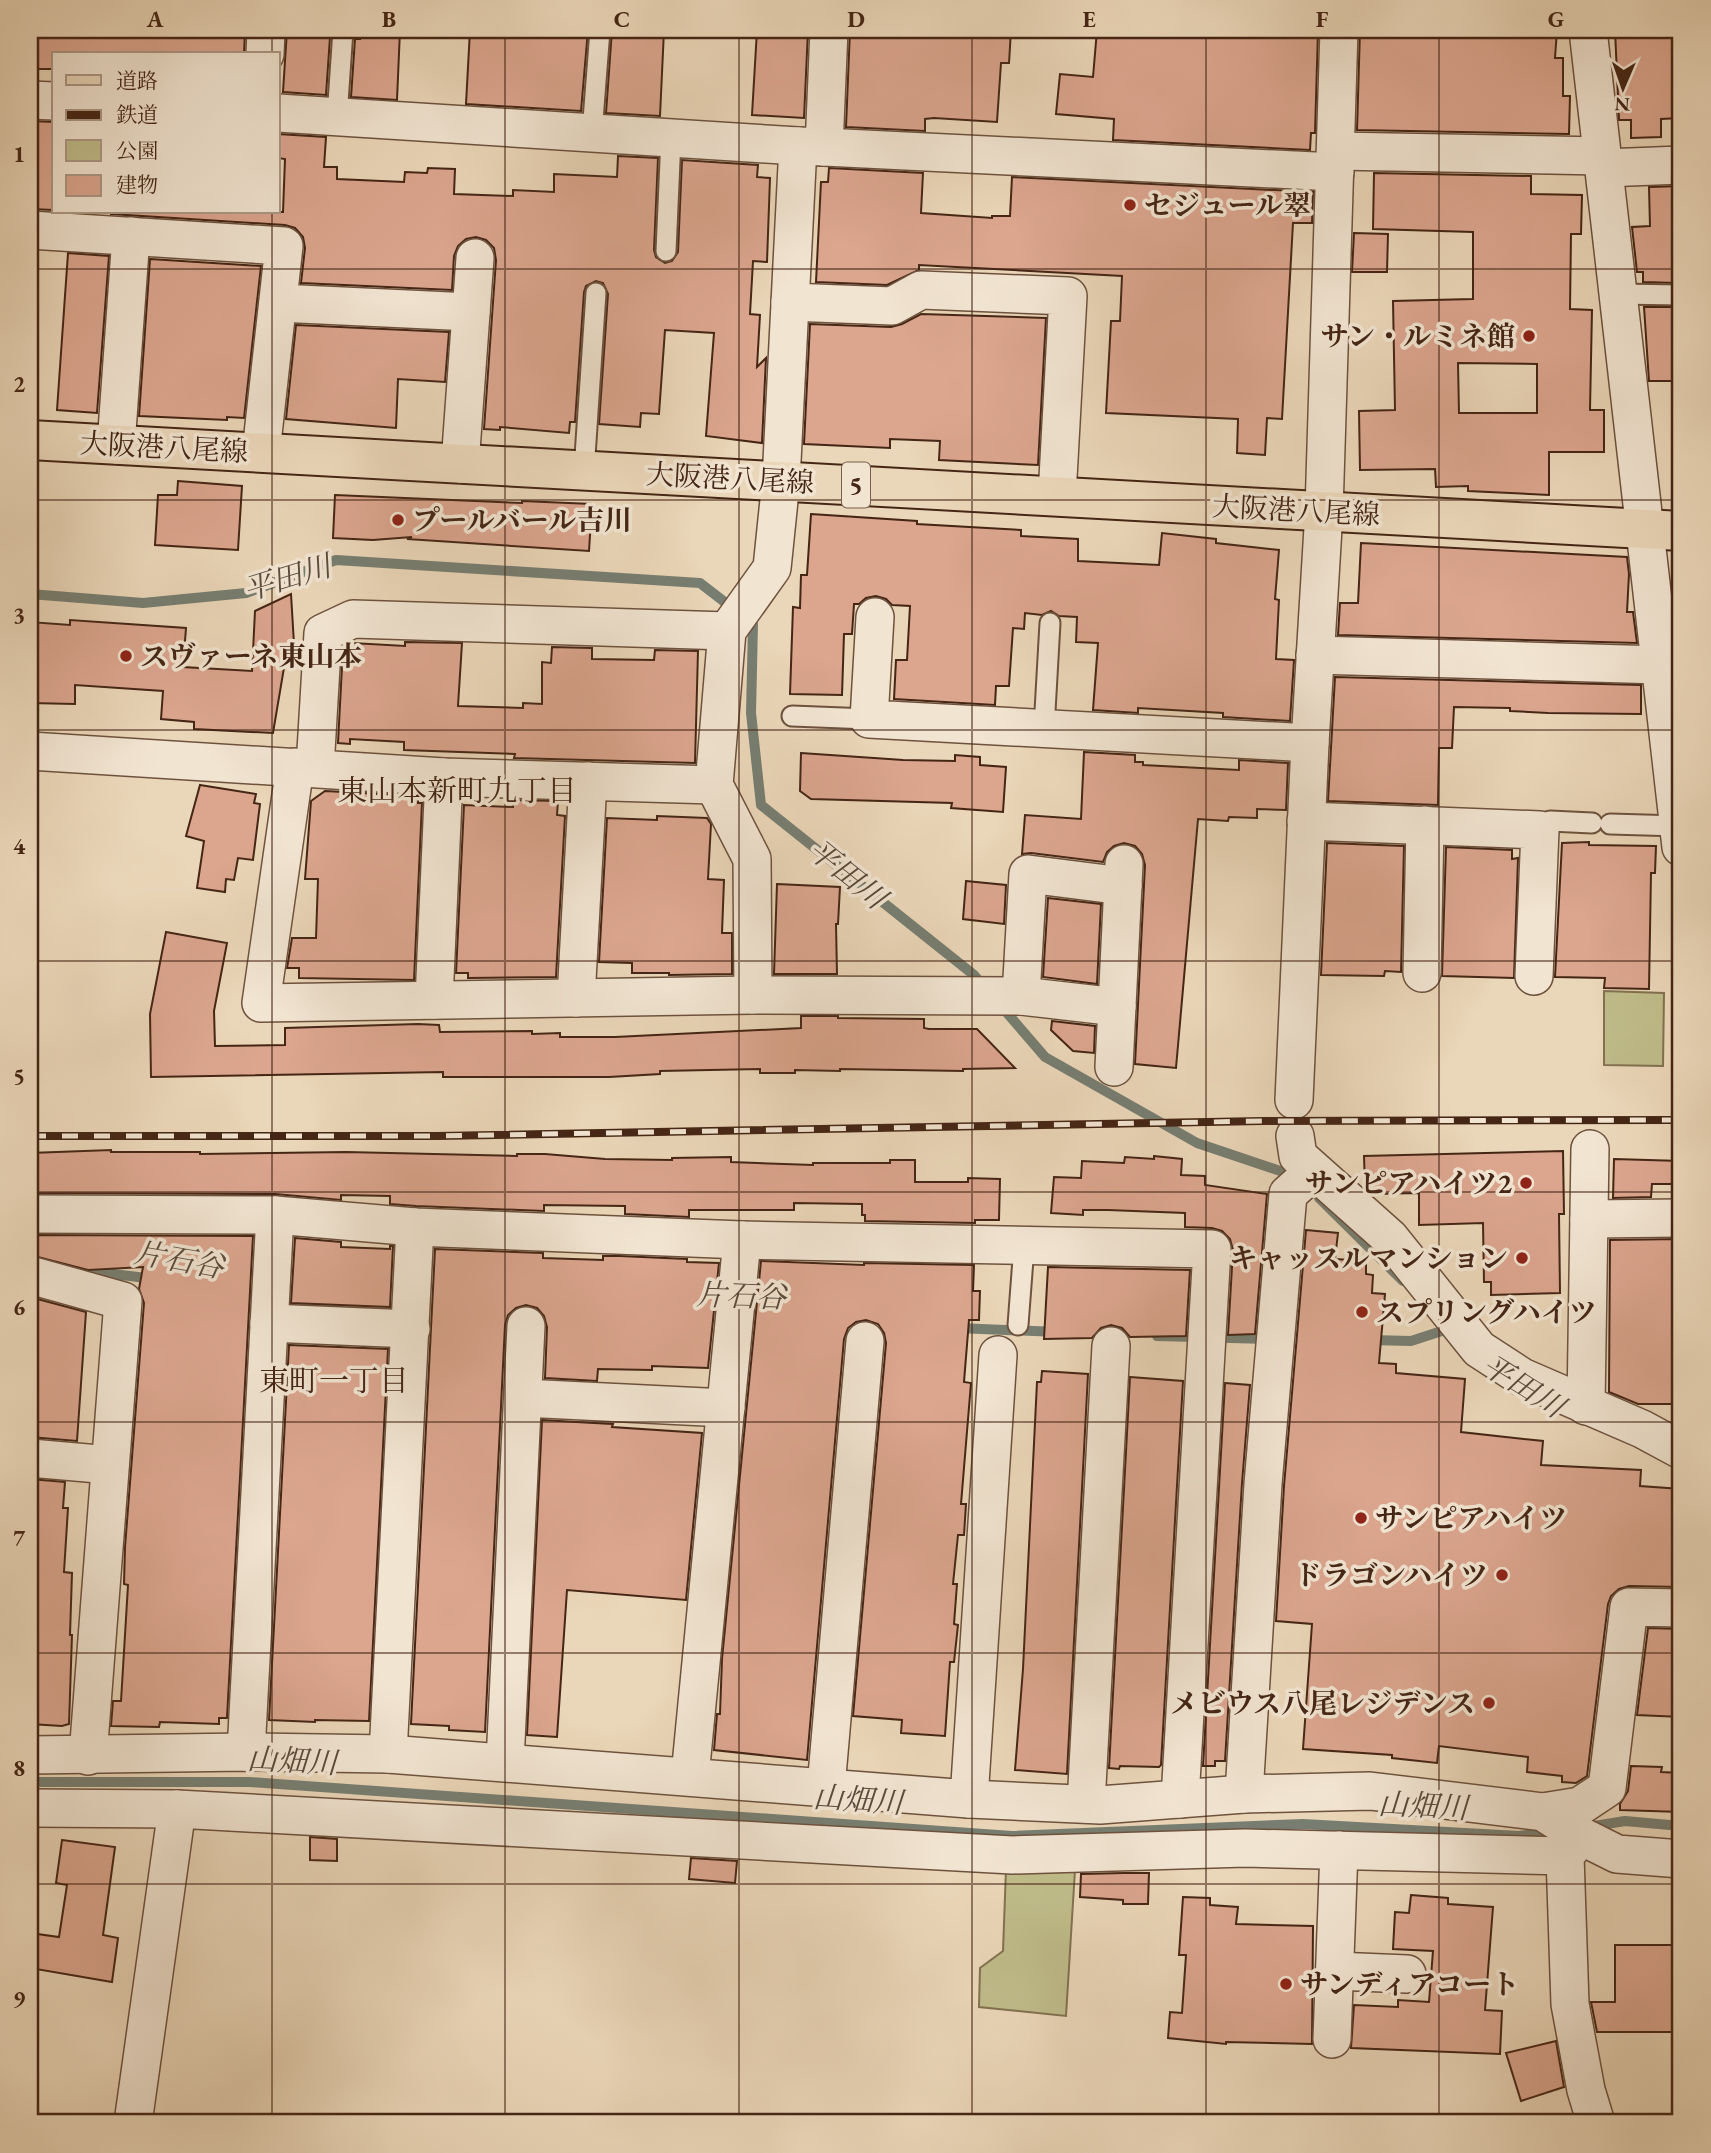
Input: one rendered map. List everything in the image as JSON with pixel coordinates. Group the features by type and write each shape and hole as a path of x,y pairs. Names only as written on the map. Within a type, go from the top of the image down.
{"main road":[{"name":"大阪港八尾線","path":"30,440 1663,530"}],"street":[{"path":"265,52 266,30"},
{"path":"753,995 752,859 714,785 735,620 772,568 781,481 790,302 829,30"},
{"path":"1294,1100 1306,821 1324,511 1339,30"},
{"path":"1588,30 1618,294 1663,530 1660,665 1680,837"},
{"path":"30,100 52,101"},
{"path":"280,113 811,147 1335,162 1603,162 1681,165"},
{"path":"30,230 131,236 260,228 284,246 261,452"},
{"path":"116,444 131,236"},
{"path":"460,464 475,258"},
{"path":"790,302 892,306 921,290 1068,296 1057,496"},
{"path":"278,303 471,312"},
{"path":"875,617 869,719 1310,743"},
{"path":"735,620 353,618 323,633 305,768 261,1003 753,995 1003,996 1117,1007"},
{"path":"1315,655 1660,665"},
{"path":"30,751 444,777 714,785"},
{"path":"434,1000 444,777"},
{"path":"576,998 588,781"},
{"path":"1306,821 1540,830 1534,976"},
{"path":"1422,973 1425,825"},
{"path":"1003,996 1028,874 1124,875 1114,1067"},
{"path":"1294,1136 1298,1156 1390,1238 1479,1349 1522,1377 1642,1429 1681,1450"},
{"path":"1586,1406 1590,1149"},
{"path":"1244,1794 1263,1484 1288,1194 1314,1171"},
{"path":"30,1213 275,1216 415,1227 742,1240 1213,1249 1180,1799"},
{"path":"246,1752 275,1216"},
{"path":"1589,1219 1681,1218"},
{"path":"388,1754 415,1227"},
{"path":"690,1776 742,1240"},
{"path":"30,1275 123,1301 88,1756"},
{"path":"269,1323 411,1329"},
{"path":"505,1762 526,1326"},
{"path":"827,1787 865,1341"},
{"path":"1086,1804 1111,1346"},
{"path":"969,1799 998,1355"},
{"path":"523,1398 726,1408"},
{"path":"30,1458 110,1465"},
{"path":"1596,2123 1586,2090 1570,2004 1565,1832 1580,1806 1607,1788 1629,1607 1681,1608"},
{"path":"30,1755 246,1752 388,1754 969,1799 1086,1804 1244,1794 1370,1791 1565,1832 1618,1854 1681,1858"},
{"path":"30,1808 177,1808 1012,1855 1245,1848 1339,1850 1565,1832"},
{"path":"133,2123 177,1808"},
{"path":"1332,2039 1339,1850"},
{"path":"1335,1971 1407,1974"}],"lane":[{"path":"337,117 344,30"},
{"path":"593,133 600,30"},
{"path":"666,251 671,138"},
{"path":"584,471 596,293"},
{"path":"1618,294 1681,295"},
{"path":"1044,729 1050,623"},
{"path":"792,716 869,719"},
{"path":"1540,830 1550,821 1601,823 1680,837"},
{"path":"1018,1325 1024,1246"}],"green space":[{"path":"1604,991 1664,993 1663,1066 1604,1065"},
{"path":"1006,1869 1075,1870 1066,2016 979,2007 980,1968 1003,1951"}],"building":[{"path":"30,30 245,30 244,52 52,52 52,69 30,69"},
{"path":"287,30 303,30 303,35 330,37 326,95 283,92"},
{"path":"360,30 400,30 397,100 351,97 355,39 360,39"},
{"path":"470,30 588,30 581,111 466,104"},
{"path":"612,30 664,30 660,116 606,113"},
{"path":"757,30 808,30 804,118 752,115"},
{"path":"850,30 1011,30 1009,63 1001,63 997,122 925,119 925,131 846,127"},
{"path":"1097,30 1318,30 1315,133 1311,133 1310,150 1113,140 1114,119 1056,114 1060,74 1093,77"},
{"path":"1360,30 1557,30 1555,58 1563,58 1563,96 1570,96 1569,134 1357,130"},
{"path":"1615,30 1681,30 1681,118 1661,119 1661,137 1631,138 1631,120 1619,120"},
{"path":"30,121 52,122 52,210 30,209"},
{"path":"280,134 326,137 324,167 337,167 337,179 404,182 405,172 427,173 428,168 455,169 454,194 513,196 513,190 554,192 554,174 617,177 618,156 658,158 654,250 656,257 665,263 672,261 678,252 682,160 758,165 757,177 770,178 767,262 753,261 750,314 760,315 757,367 766,358 762,443 706,436 714,333 665,330 659,414 641,413 640,427 599,424 608,294 603,283 596,281 586,286 584,292 575,422 570,422 569,433 500,427 500,430 484,429 496,260 494,248 486,240 476,237 466,239 458,246 454,256 452,290 301,283 305,248 303,237 295,228 285,225 111,214 280,214 283,212 285,159 280,158"},
{"path":"829,168 923,173 921,213 992,218 1010,216 1012,177 1313,192 1312,223 1293,223 1282,419 1267,418 1265,455 1237,453 1238,419 1106,413 1111,321 1120,321 1122,276 919,265 919,270 887,285 816,282 821,182 828,182"},
{"path":"1374,173 1531,176 1531,194 1582,195 1581,234 1571,234 1570,309 1592,310 1590,410 1604,410 1604,452 1549,452 1549,495 1468,491 1468,486 1436,487 1435,469 1360,470 1359,411 1395,410 1393,301 1473,299 1473,232 1373,229","holes":["1458,363 1537,364 1537,413 1459,413"]},
{"path":"1681,186 1681,270 1675,271 1676,283 1643,282 1643,272 1637,272 1632,227 1650,226 1649,187"},
{"path":"1354,233 1388,234 1387,272 1352,272"},
{"path":"68,253 109,256 97,413 57,410"},
{"path":"150,259 261,266 244,418 227,417 227,420 139,416"},
{"path":"1644,307 1677,307 1680,381 1649,381"},
{"path":"921,314 1046,318 1038,465 939,460 940,441 890,439 890,448 804,444 810,324 891,327"},
{"path":"296,325 449,332 445,382 398,379 396,428 286,419"},
{"path":"178,481 242,486 238,550 155,545 158,495 177,495"},
{"path":"335,495 592,504 589,551 407,539 412,537 373,540 333,538"},
{"path":"811,514 1021,530 1021,536 1078,539 1078,561 1159,565 1162,533 1216,539 1216,543 1279,550 1275,599 1279,600 1276,659 1294,660 1290,721 1223,717 1223,713 1138,708 1138,713 1093,710 1098,643 1076,642 1077,617 1059,616 1051,611 1042,615 1025,613 1024,629 1013,628 1009,686 996,686 995,705 894,699 896,660 907,660 910,606 892,605 886,599 876,596 854,604 852,634 844,634 842,695 790,694 793,607 800,608 801,575 807,575"},
{"path":"1361,543 1627,557 1627,612 1633,612 1637,643 1338,635 1340,603 1358,603"},
{"path":"291,594 294,644 288,644 273,733 194,729 194,722 161,719 163,691 75,685 75,704 30,703 30,622 70,625 70,620 186,628 183,667 252,671 255,611"},
{"path":"405,642 462,643 458,706 523,708 523,703 542,704 542,662 551,663 552,647 592,648 592,659 654,660 655,650 698,651 695,763 514,758 515,754 404,750 404,742 350,739 350,744 338,743 343,647 352,643 405,646"},
{"path":"1335,677 1641,685 1641,714 1548,713 1510,711 1510,708 1454,707 1452,748 1439,748 1438,805 1328,801"},
{"path":"1084,752 1135,755 1135,762 1143,762 1143,765 1239,770 1239,760 1288,763 1286,810 1257,809 1257,818 1229,817 1228,821 1198,819 1176,1068 1135,1064 1145,865 1142,854 1135,846 1124,843 1107,852 1103,862 1022,854 1025,815 1081,819"},
{"path":"801,753 903,760 955,761 955,755 980,757 980,765 1006,767 1003,812 951,808 952,803 811,799 800,791"},
{"path":"200,785 256,794 254,803 260,804 253,860 238,858 234,880 226,879 225,892 197,888 204,841 186,836"},
{"path":"325,791 418,796 418,803 422,803 414,980 299,978 299,968 287,968 292,938 316,938 318,879 305,879 311,801"},
{"path":"513,800 558,801 557,815 565,816 556,977 468,978 468,973 456,973 464,805 513,807"},
{"path":"657,816 707,818 711,824 708,879 724,880 722,933 732,933 732,974 632,973 632,963 599,962 607,818 657,820"},
{"path":"1589,842 1589,845 1656,846 1655,873 1651,873 1649,989 1604,988 1605,978 1555,977 1562,843"},
{"path":"1327,843 1404,846 1401,972 1385,971 1384,976 1321,975"},
{"path":"1446,847 1512,850 1512,859 1518,858 1514,978 1442,976"},
{"path":"966,881 1006,885 1004,924 963,919"},
{"path":"777,884 840,887 836,924 837,974 774,974"},
{"path":"1048,898 1101,904 1097,984 1043,977"},
{"path":"166,932 227,943 214,1011 215,1046 285,1045 285,1028 418,1024 439,1025 440,1032 532,1031 532,1034 560,1033 560,1037 615,1037 801,1028 801,1016 838,1016 924,1019 924,1028 929,1029 977,1029 1015,1068 963,1071 795,1070 795,1073 760,1073 760,1069 660,1071 660,1074 609,1077 443,1077 443,1072 151,1077 150,1014"},
{"path":"1052,1021 1095,1026 1094,1053 1073,1051 1051,1030"},
{"path":"111,1150 200,1154 545,1154 605,1159 672,1160 731,1157 731,1162 813,1165 915,1160 915,1182 968,1182 968,1178 1000,1179 999,1220 975,1220 975,1223 865,1221 862,1204 794,1203 794,1210 689,1210 689,1217 625,1214 625,1206 544,1205 544,1211 416,1206 390,1204 390,1196 341,1195 341,1200 275,1194 30,1193 30,1153"},
{"path":"1563,1151 1564,1214 1559,1214 1560,1293 1491,1295 1491,1282 1484,1282 1483,1223 1419,1225 1419,1193 1372,1194 1365,1188 1364,1156"},
{"path":"1154,1156 1182,1159 1181,1175 1205,1176 1205,1185 1267,1194 1255,1334 1228,1335 1233,1250 1230,1239 1222,1231 1185,1227 1185,1213 1083,1210 1083,1215 1051,1213 1054,1177 1081,1178 1082,1161 1124,1163 1125,1157 1154,1159"},
{"path":"1614,1159 1681,1161 1681,1184 1652,1184 1651,1197 1613,1198"},
{"path":"1306,1230 1338,1233 1335,1259 1366,1261 1366,1274 1373,1275 1372,1293 1385,1294 1379,1363 1396,1364 1396,1373 1465,1379 1461,1432 1543,1441 1541,1465 1641,1470 1640,1486 1681,1489 1681,1587 1629,1586 1619,1589 1611,1596 1587,1776 1576,1783 1562,1782 1562,1776 1527,1772 1528,1757 1439,1746 1437,1763 1392,1758 1392,1755 1303,1749 1312,1624 1276,1621 1284,1486"},
{"path":"30,1235 253,1236 227,1718 219,1718 219,1724 160,1722 159,1727 111,1726 113,1701 121,1701 128,1585 124,1584 125,1547 144,1303 139,1289 143,1267 88,1270 30,1255"},
{"path":"295,1238 341,1242 341,1247 390,1249 390,1246 393,1246 390,1307 291,1303"},
{"path":"1681,1239 1681,1404 1638,1404 1609,1392 1610,1240"},
{"path":"435,1249 543,1253 543,1258 603,1260 603,1256 620,1256 719,1263 708,1368 652,1366 652,1370 598,1369 597,1381 545,1378 547,1327 544,1316 537,1308 526,1305 516,1308 508,1315 505,1325 485,1732 411,1724"},
{"path":"761,1261 974,1265 973,1291 980,1291 979,1320 969,1320 964,1382 971,1383 961,1504 966,1504 964,1535 958,1535 953,1584 957,1584 954,1624 958,1625 954,1662 950,1662 945,1736 901,1733 902,1720 853,1716 886,1343 878,1324 866,1320 856,1322 848,1328 844,1339 807,1760 714,1750 717,1714 720,1714 722,1659"},
{"path":"1048,1267 1190,1270 1186,1336 1130,1337 1122,1328 1111,1325 1101,1328 1092,1338 1044,1339"},
{"path":"30,1297 86,1312 77,1441 30,1437"},
{"path":"289,1345 388,1349 369,1721 269,1720"},
{"path":"1042,1371 1088,1374 1067,1774 1015,1770 1023,1669 1037,1382 1041,1382"},
{"path":"1130,1377 1183,1381 1161,1765 1120,1766 1119,1769 1109,1768"},
{"path":"1225,1383 1250,1385 1225,1761 1215,1761 1215,1766 1203,1766"},
{"path":"542,1420 702,1433 686,1600 567,1590 557,1737 527,1735"},
{"path":"30,1479 65,1482 63,1508 68,1508 64,1572 72,1573 72,1635 69,1724 62,1726 30,1724"},
{"path":"1648,1628 1681,1629 1681,1717 1637,1715"},
{"path":"1631,1766 1662,1767 1661,1772 1681,1773 1681,1812 1620,1810 1620,1804 1628,1791"},
{"path":"310,1837 337,1839 337,1861 310,1860"},
{"path":"62,1840 115,1847 103,1935 118,1938 112,1982 30,1968 30,1933 59,1937 67,1885 56,1883"},
{"path":"691,1858 737,1861 735,1883 689,1879"},
{"path":"1149,1873 1148,1904 1123,1904 1123,1900 1080,1897 1081,1874"},
{"path":"1411,1895 1448,1898 1448,1904 1493,1907 1485,2010 1502,2011 1500,2054 1351,2048 1354,2005 1398,2007 1398,2000 1429,2002 1433,1951 1393,1949 1395,1912 1409,1913"},
{"path":"1183,1897 1210,1898 1210,1905 1238,1907 1236,1924 1313,1926 1312,2044 1226,2044 1168,2038 1170,2012 1182,2013 1186,1955 1179,1955"},
{"path":"1615,1945 1681,1945 1681,2032 1597,2032 1591,2002 1615,2002"},
{"path":"1556,2041 1564,2087 1521,2101 1506,2053"}],"waterway":[{"name":"平田川","path":"30,594 143,603 246,593 336,560 700,583 735,610"},
{"name":"平田川","path":"747,619 753,624 751,713 761,805 974,975 984,987"},
{"name":"平田川","path":"1001,1006 1045,1057 1197,1143 1295,1176"},
{"name":"平田川","path":"1319,1198 1403,1281"},
{"name":"片石谷","path":"65,1268 154,1279"},
{"name":"片石谷","path":"238,1294 286,1304 404,1308"},
{"name":"片石谷","path":"957,1328 1058,1332"},
{"name":"片石谷","path":"1370,1340 1411,1341 1451,1328"},
{"name":"片石谷","path":"1157,1336 1268,1339"},
{"name":"山畑川","path":"30,1782 249,1782 1012,1836 1303,1824 1519,1836 1552,1832"},
{"name":"山畑川","path":"1588,1827 1625,1821 1681,1826"}],"railway":[{"path":"30,1136 437,1136 1262,1121 1681,1120"}],"place":[{"name":"セジュール翠","path":"1130,205"},
{"name":"サン・ルミネ館","path":"1529,336"},
{"name":"プールバール吉川","path":"398,520"},
{"name":"スヴァーネ東山本","path":"126,656"},
{"name":"サンピアハイツ2","path":"1526,1183"},
{"name":"キャッスルマンション","path":"1522,1258"},
{"name":"スプリングハイツ","path":"1362,1312"},
{"name":"サンピアハイツ","path":"1361,1518"},
{"name":"ドラゴンハイツ","path":"1502,1575"},
{"name":"メビウス八尾レジデンス","path":"1489,1703"},
{"name":"サンディアコート","path":"1286,1984"}],"district":[{"name":"東山本新町九丁目","path":"457,791"},
{"name":"東町一丁目","path":"334,1381"}]}
